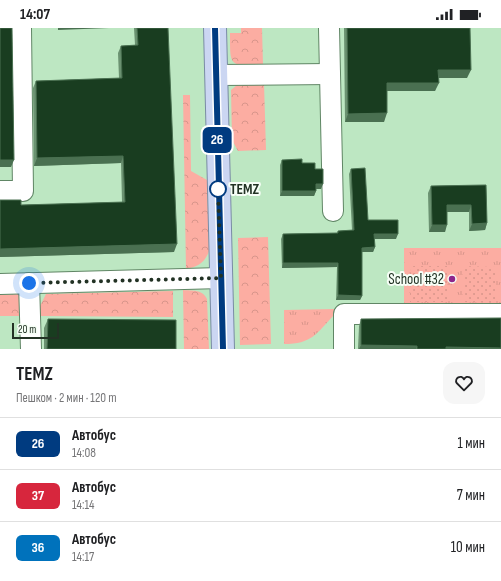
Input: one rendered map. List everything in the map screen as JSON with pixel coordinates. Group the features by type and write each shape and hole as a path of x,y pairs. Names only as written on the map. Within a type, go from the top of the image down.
{"main road":[{"path":"215,28 223,349"}],"street":[{"path":"0,191 23,191 20,28"},
{"path":"329,28 333,211"},
{"path":"216,75 330,74"},
{"path":"0,284 221,278"},
{"path":"29,283 31,349"},
{"path":"344,349 344,314 501,314"}],"green space":[{"path":"241,28 262,28 263,65 238,64 231,59 230,33 241,33"},
{"path":"264,83 266,150 238,151 232,140 231,90 237,85"},
{"path":"183,95 190,95 191,171 207,180 209,251 205,259 200,264 186,269"},
{"path":"268,237 271,344 240,345 238,238"},
{"path":"404,248 501,248 501,310 404,309"},
{"path":"411,266 447,266 447,302 410,302"},
{"path":"463,266 496,267 496,303 463,302"},
{"path":"183,290 200,292 207,299 209,349 184,349"},
{"path":"173,291 173,317 40,316 40,306 46,294"},
{"path":"19,294 25,303 25,316 0,316 0,295"},
{"path":"335,309 334,315 313,337 293,344 284,344 284,310"}],"building":[{"path":"0,28 12,28 14,160 0,160"},
{"path":"137,28 168,28 177,244 0,249 0,200 21,200 21,205 125,202 123,156 37,158 36,81 122,78 121,46 138,45"},
{"path":"347,28 470,28 471,70 438,70 439,83 387,83 387,113 348,114"},
{"path":"302,159 302,163 315,163 315,169 323,169 323,184 316,184 316,191 282,191 282,160"},
{"path":"365,168 368,220 398,220 398,234 374,234 375,247 362,248 362,296 338,295 338,263 283,263 283,234 338,233 338,231 354,230 351,169"},
{"path":"486,185 487,223 472,224 471,205 447,205 447,225 432,225 431,186"},
{"path":"501,318 501,348 446,347 446,349 417,349 417,346 361,345 361,319"},
{"path":"48,319 176,320 176,349 47,349"}],"bus line":[{"name":"26","path":"215,28 223,349"}],"place":[{"name":"TEMZ","path":"218,189"},
{"name":"School #32","path":"452,279"}],"route":[{"path":"29,283 221,278 218,189"}]}
